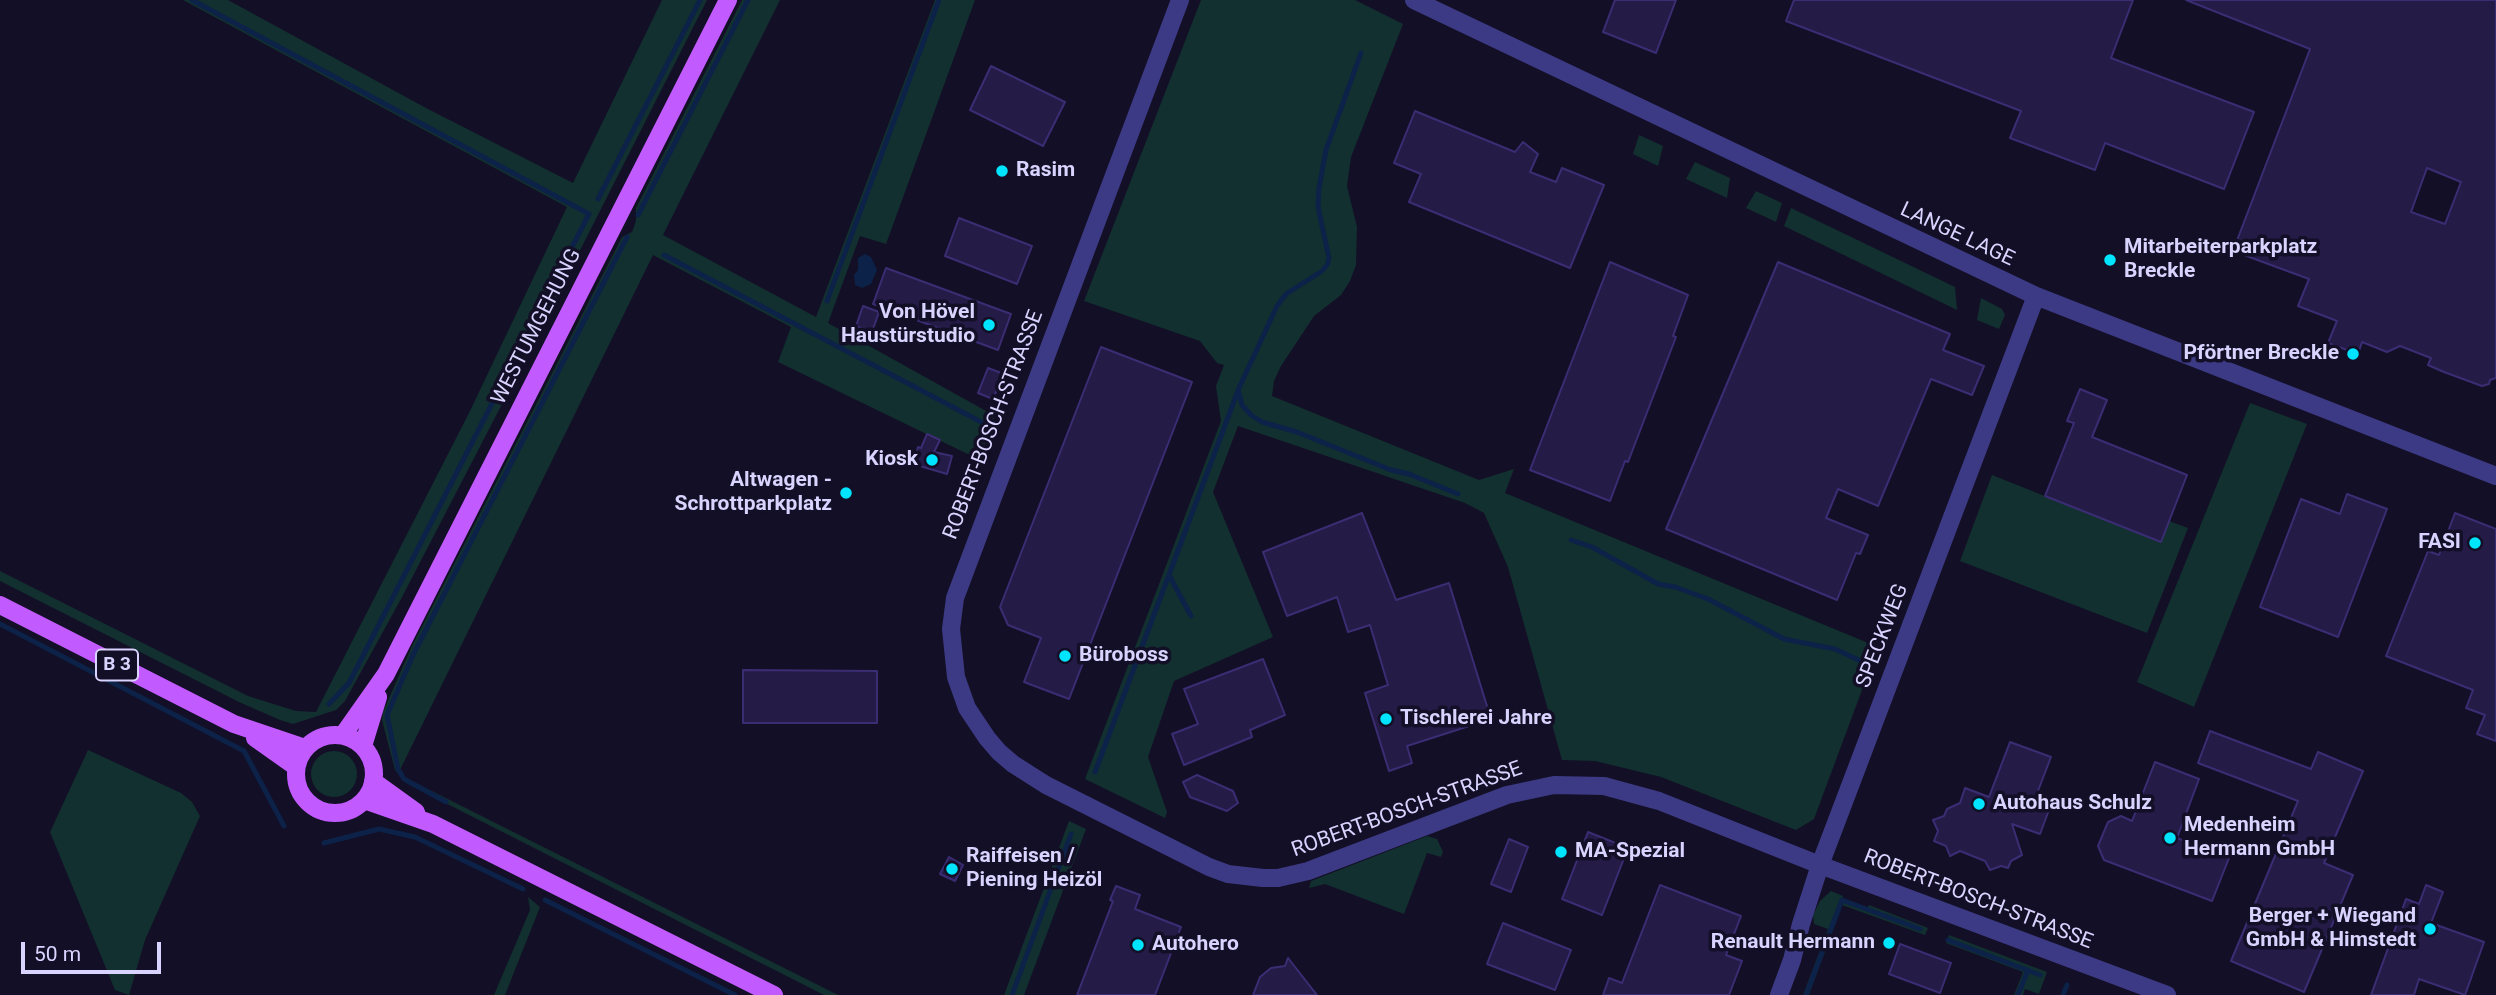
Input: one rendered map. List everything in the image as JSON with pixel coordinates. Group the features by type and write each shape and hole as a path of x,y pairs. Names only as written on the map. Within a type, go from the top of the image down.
{"main road":[{"name":"WESTUMGEHUNG","path":"343,735 386,674 728,0"},
{"name":"B 3","path":"0,605 234,724 305,748"},
{"name":"WESTUMGEHUNG","path":"363,746 386,674"},
{"name":"B 3","path":"234,724 296,768"},
{"path":"343,735 363,746 372,762 373,781 357,806 342,812 318,809 307,800 299,789 296,768 305,748 322,736 343,735"},
{"path":"373,781 433,824"},
{"path":"363,800 433,824 774,995"}],"street":[{"name":"ROBERT-BOSCH-STRASSE","path":"1180,0 958,586 951,629 953,661 967,708 987,738 1013,764 1046,785 1209,867 1245,876 1278,878 1301,873 1532,788 1572,784 1604,786 1659,801 1820,865 2167,995"},
{"name":"LANGE LAGE","path":"1414,0 2036,296 2496,476"},
{"name":"SPECKWEG","path":"1779,995 1793,960 1801,924 1820,865 2036,296"}],"green space":[{"path":"183,0 228,0 426,108 573,183 662,0 707,0 500,408 345,701 336,710 293,724 239,702 0,581 0,571 248,696 296,711 316,712 470,411 567,207"},
{"path":"742,0 780,0 663,235 816,317 935,0 975,0 886,244 860,236 828,323 995,416 980,460 778,362 791,327 653,255 398,774 382,720 412,646 622,237 632,232 636,221 636,208"},
{"path":"1201,0 1355,0 1403,24 1351,157 1347,186 1357,227 1356,265 1341,295 1314,316 1281,366 1274,381 1272,396 1479,480 1514,469 1505,493 1878,647 1814,819 1796,830 1661,777 1595,761 1562,760 1508,567 1484,513 1465,503 1238,426 1213,492 1273,637 1174,681 1148,757 1167,812 1165,818 1085,779 1221,421 1216,386 1224,365 1217,363 1200,341 1084,301"},
{"path":"1639,135 1663,146 1658,166 1633,154"},
{"path":"1695,162 1730,178 1727,198 1686,179"},
{"path":"1756,191 1782,203 1776,222 1746,208"},
{"path":"1791,208 1955,287 1957,310 1784,226"},
{"path":"1981,298 2002,309 2005,315 1999,329 1977,320"},
{"path":"2250,403 2307,424 2194,707 2137,682"},
{"path":"1992,475 2160,542 2169,521 2188,528 2147,633 1960,561"},
{"path":"88,750 181,793 192,802 200,816 145,940 129,995 115,990 50,832"},
{"path":"334,751 350,758 357,774 350,790 334,797 318,790 311,774 318,758"},
{"path":"399,774 838,995 824,995 406,783"},
{"path":"1069,821 1086,829 1024,995 1004,995"},
{"path":"1427,836 1437,839 1443,852 1441,857 1427,853 1404,914 1325,884 1309,888 1311,881"},
{"path":"1831,891 1843,896 1842,901 1866,910 1869,905 1928,928 1925,935 1842,905 1809,995 1803,995 1828,929 1814,924 1813,915 1820,901"},
{"path":"528,897 540,907 505,995 494,995 530,910"},
{"path":"1949,935 2047,972 2039,994 2025,989 2023,995 2014,995 2023,972 1946,943"}],"water":[{"path":"865,254 871,257 877,270 871,284 862,288 855,285 854,275 858,270 858,258"}],"building":[{"path":"1615,0 1676,0 1656,53 1603,32"},
{"path":"1794,0 2133,0 2111,58 2254,112 2224,189 2105,143 2095,170 2010,138 2021,111 1786,21"},
{"path":"2186,0 2496,0 2496,378 2490,380 2489,384 2482,386 2444,372 2428,365 2431,358 2400,346 2387,352 2362,342 2358,354 2328,343 2337,321 2298,306 2309,279 2233,251 2310,49","holes":["2427,168 2461,182 2445,224 2411,212"]},
{"path":"991,66 1065,102 1043,146 970,110"},
{"path":"1415,111 1515,152 1523,142 1538,154 1530,172 1556,182 1562,168 1604,185 1570,268 1409,202 1421,174 1394,163"},
{"path":"959,218 1032,246 1017,284 945,256"},
{"path":"1610,262 1688,295 1673,336 1676,337 1628,462 1625,461 1610,501 1530,470"},
{"path":"1778,262 1950,334 1943,350 1984,366 1972,395 1931,379 1878,506 1838,489 1826,518 1868,535 1860,554 1856,553 1837,600 1666,529"},
{"path":"886,268 1011,314 998,350 873,304"},
{"path":"863,306 879,312 872,332 856,326"},
{"path":"1101,347 1192,382 1069,699 1024,682 1041,638 1008,625 1000,607"},
{"path":"988,368 1004,374 993,399 978,393"},
{"path":"2080,389 2107,400 2092,437 2187,475 2161,542 2045,496 2074,423 2067,421"},
{"name":"Kiosk","path":"927,434 940,440 934,452 952,456 947,474 913,464 918,447 921,448"},
{"path":"2347,494 2387,509 2338,637 2260,607 2301,499 2340,514"},
{"path":"1362,513 1396,600 1449,583 1491,719 1407,746 1412,763 1389,771 1365,693 1388,685 1370,625 1348,632 1337,597 1287,616 1263,552"},
{"path":"2455,513 2496,529 2496,741 2477,734 2485,715 2466,708 2473,690 2386,656 2428,551 2439,555"},
{"path":"1263,659 1285,715 1250,730 1252,737 1184,765 1172,734 1198,724 1184,689"},
{"path":"743,670 877,671 877,723 743,723"},
{"path":"2210,731 2311,769 2318,752 2363,771 2324,863 2353,875 2304,992 2231,961 2298,801 2198,763"},
{"path":"2010,742 2051,757 2033,804 2049,810 2040,834 2012,824 2022,855 2011,861 2008,868 2001,866 1990,870 1985,861 1960,851 1950,856 1946,846 1934,841 1938,831 1933,820 1944,816 1947,809 1960,803 1965,788 1989,797"},
{"path":"2155,762 2199,779 2177,838 2229,858 2212,901 2104,860 2098,846 2108,822 2121,816 2132,821"},
{"path":"1197,775 1233,791 1238,803 1227,811 1190,797 1183,782"},
{"path":"1588,832 1628,848 1602,915 1562,899"},
{"path":"1509,839 1528,847 1511,892 1491,884"},
{"path":"949,857 963,865 955,881 940,874"},
{"path":"1660,885 1741,916 1726,955 1742,961 1729,995 1603,995 1609,978 1622,983"},
{"path":"2426,885 2443,892 2431,923 2484,942 2465,995 2419,979 2414,995 2371,995 2406,899 2419,904"},
{"path":"1116,886 1140,895 1135,909 1181,927 1155,995 1077,995 1113,901 1110,900"},
{"path":"1503,923 1571,950 1555,990 1487,964"},
{"path":"1900,944 1951,963 1940,993 1889,974"},
{"path":"1288,958 1317,995 1253,995 1260,977 1271,968 1285,966"}],"waterway":[{"path":"192,0 589,214 349,683 329,704"},
{"path":"598,199 700,0"},
{"path":"638,215 748,0"},
{"path":"827,301 939,0"},
{"path":"1095,772 1239,388 1277,306 1286,294 1327,265 1329,258 1318,207 1319,188 1326,150 1361,53"},
{"path":"446,802 404,779 398,769 387,715 413,655 627,237"},
{"path":"664,255 985,424"},
{"path":"1239,393 1242,405 1262,422 1297,432 1458,494"},
{"path":"1571,540 1592,547 1658,584 1708,599 1784,639 1835,649 1865,663"},
{"path":"1169,575 1191,616"},
{"path":"0,624 244,751 284,826"},
{"path":"324,843 379,829 415,837 523,889"},
{"path":"1012,995 1071,834"},
{"path":"545,900 735,995"},
{"path":"1806,995 1842,900 1920,929"},
{"path":"1948,940 2040,975"},
{"path":"2018,995 2028,970"},
{"path":"2063,995 2067,985"}],"place":[{"name":"Rasim","path":"1002,171"},
{"name":"Mitarbeiterparkplatz Breckle","path":"2110,260"},
{"name":"Von Hövel Haustürstudio","path":"989,325"},
{"name":"Pförtner Breckle","path":"2353,354"},
{"name":"Kiosk","path":"932,460"},
{"name":"Altwagen - Schrottparkplatz","path":"846,493"},
{"name":"FASI","path":"2475,543"},
{"name":"Büroboss","path":"1065,656"},
{"name":"Tischlerei Jahre","path":"1386,719"},
{"name":"Autohaus Schulz","path":"1979,804"},
{"name":"Medenheim Hermann GmbH","path":"2170,838"},
{"name":"MA-Spezial","path":"1561,852"},
{"name":"Raiffeisen / Piening Heizöl","path":"952,869"},
{"name":"Berger + Wiegand GmbH & Himstedt","path":"2430,929"},
{"name":"Renault Hermann","path":"1889,943"},
{"name":"Autohero","path":"1138,945"}]}
